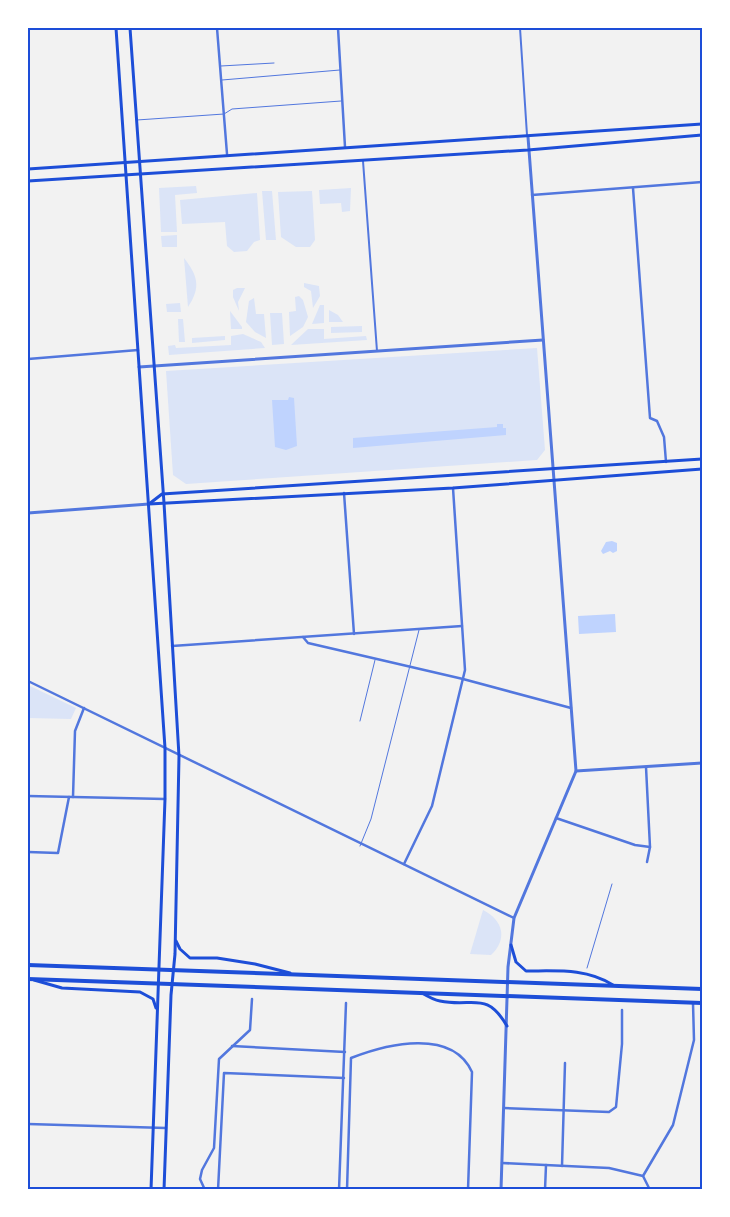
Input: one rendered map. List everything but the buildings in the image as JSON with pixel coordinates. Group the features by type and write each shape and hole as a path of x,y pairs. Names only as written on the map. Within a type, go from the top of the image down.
{"main road":[{"path":"116,28 165,748 165,800 151,1190"},
{"path":"130,28 164,503 179,756 175,940 164,1190"},
{"path":"28,168 227,154 528,138 702,124"},
{"path":"28,181 528,150 702,135"},
{"path":"149,504 162,494 702,459"},
{"path":"149,504 453,488 702,469"},
{"path":"175,940 180,949 190,958 216,958 254,964 298,975"},
{"path":"511,945 516,962 526,971 578,972 598,976 613,986"},
{"path":"28,965 173,972 702,989"},
{"path":"28,979 702,1003"},
{"path":"28,979 62,988 140,992 153,999 157,1012"},
{"path":"421,993 439,1001 486,1003 498,1011 507,1026"}],"street":[{"path":"217,28 227,154"},
{"path":"338,28 345,147"},
{"path":"501,1190 507,982 514,918 576,771 531,195 520,28"},
{"path":"363,159 377,351"},
{"path":"531,195 702,182"},
{"path":"633,188 650,418 658,421 664,437 666,462"},
{"path":"139,367 543,340"},
{"path":"28,359 138,350"},
{"path":"404,864 432,806 465,670 453,488"},
{"path":"344,493 354,634"},
{"path":"28,514 149,504"},
{"path":"172,646 462,626"},
{"path":"303,637 308,644 463,679 571,708"},
{"path":"28,681 514,918"},
{"path":"73,797 75,731 84,708"},
{"path":"576,771 702,764"},
{"path":"646,767 650,847 647,862"},
{"path":"28,796 165,800"},
{"path":"28,852 58,853 69,797"},
{"path":"556,818 635,845 650,847"},
{"path":"205,1190 200,1179 202,1170 214,1148 219,1060 250,1030 252,999"},
{"path":"643,1176 673,1126 694,1040 693,1002"},
{"path":"339,1190 346,1003"},
{"path":"504,1108 609,1112 616,1107 622,1044 622,1010"},
{"path":"347,1190 351,1058 374,1049 404,1044 430,1044 448,1048 467,1060 472,1072 468,1190"},
{"path":"232,1046 345,1052"},
{"path":"562,1166 565,1063"},
{"path":"218,1190 224,1072 344,1078"},
{"path":"28,1124 168,1128"},
{"path":"502,1163 609,1168 643,1176"},
{"path":"545,1190 546,1165"},
{"path":"643,1176 650,1190"}],"lane":[{"path":"220,66 274,63"},
{"path":"222,80 340,70"},
{"path":"136,120 224,114 232,109 342,100"},
{"path":"361,845 371,819 411,667 419,629"},
{"path":"360,721 376,659"},
{"path":"587,968 612,884"}],"shaded area":[{"path":"196,186 197,193 175,195 177,232 161,232 159,188"},
{"path":"351,188 350,211 342,212 341,203 320,204 319,190"},
{"path":"262,191 272,191 276,240 266,240"},
{"path":"312,191 315,240 310,247 296,247 281,237 278,192"},
{"path":"257,193 260,240 254,242 247,251 234,252 227,246 225,222 182,224 180,200"},
{"path":"177,235 177,247 162,247 161,236"},
{"path":"184,258 195,276 196,282 195,293 188,307"},
{"path":"304,283 319,286 320,296 313,308 311,291 304,287"},
{"path":"245,288 238,302 239,311 233,297 233,290"},
{"path":"299,296 303,300 308,317 303,327 290,336 289,312 296,311 295,297"},
{"path":"254,298 256,314 264,314 266,338 255,332 246,322 249,301"},
{"path":"180,303 181,312 167,312 166,304"},
{"path":"320,305 324,305 324,323 312,324"},
{"path":"329,310 338,315 343,322 329,322"},
{"path":"230,311 242,327 242,329 231,329"},
{"path":"270,313 282,313 284,344 272,345"},
{"path":"178,319 183,319 185,342 179,342"},
{"path":"362,326 362,332 331,333 331,327"},
{"path":"308,329 324,329 324,339 366,336 367,340 291,345"},
{"path":"243,334 261,342 265,348 169,355 168,346 175,345 176,348 231,345 231,336"},
{"path":"225,336 225,340 192,343 192,338"},
{"path":"537,348 545,450 537,460 186,484 173,475 166,371"},
{"path":"28,685 76,708 71,719 28,718"},
{"path":"483,910 490,914 499,924 501,930 500,943 491,955 470,954"}],"water":[{"path":"289,397 294,398 297,446 286,450 275,447 272,400 288,400"},
{"path":"497,424 503,424 503,428 506,428 506,435 353,448 353,438 497,427"},
{"path":"612,541 617,543 617,551 603,554 601,551 606,542"},
{"path":"615,614 616,632 579,634 578,616"}]}
